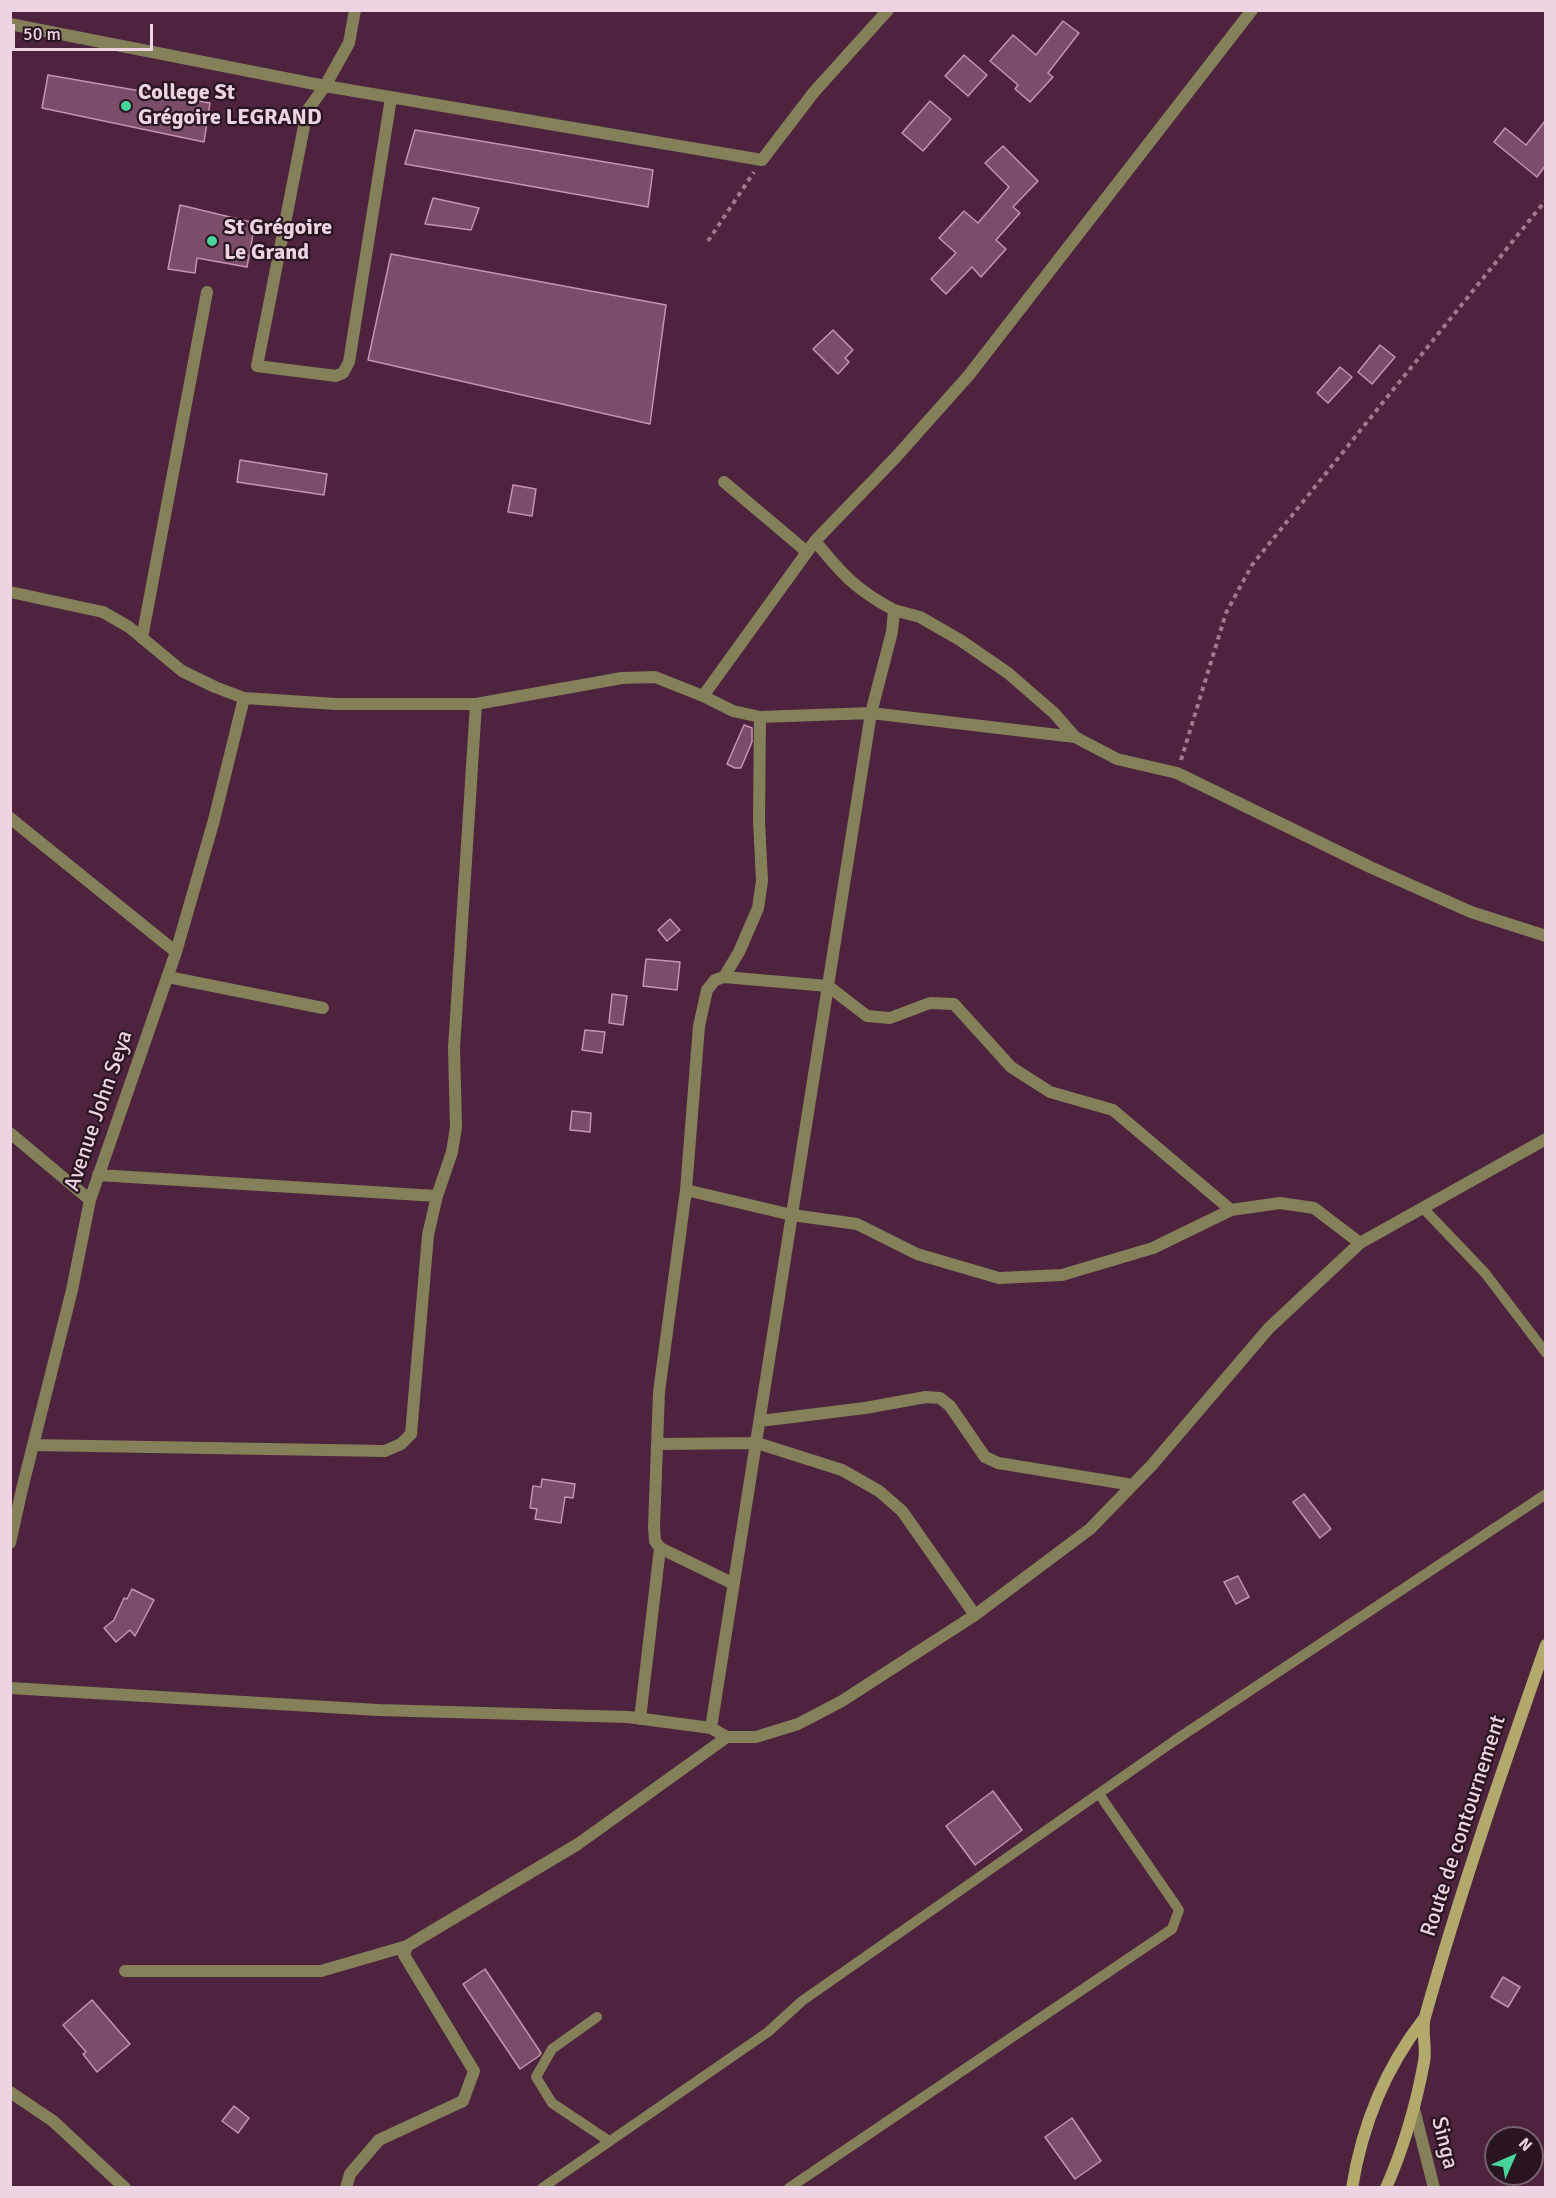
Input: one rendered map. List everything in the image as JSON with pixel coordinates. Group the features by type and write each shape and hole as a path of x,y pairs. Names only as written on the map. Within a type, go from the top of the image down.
{"street":[{"path":"354,10 349,43 325,86 307,111 257,366 336,376 344,373 349,362 391,98"},
{"path":"10,24 391,98 762,160 814,92 888,10"},
{"path":"702,696 815,541 896,457 969,375 1252,10"},
{"path":"142,638 207,292"},
{"path":"724,482 807,552"},
{"path":"815,541 857,588 869,597 894,610 921,617 998,666 1054,713 1076,736 1117,759 1177,773 1370,867 1471,912 1545,936"},
{"path":"10,592 103,612 129,627 182,671 244,698 336,704 476,704 622,678 655,677 733,711 760,717 871,713 1076,736"},
{"path":"711,1728 871,713 892,632 894,610"},
{"name":"Avenue John Seya","path":"10,1543 72,1290 90,1200 176,952 214,820 244,698"},
{"path":"33,1445 385,1451 401,1444 411,1434 428,1235 437,1196 453,1152 456,1127 454,1048 476,704"},
{"path":"724,977 739,951 758,908 762,881 759,820 760,717"},
{"path":"10,818 176,952"},
{"path":"168,977 323,1008"},
{"path":"734,1584 660,1548 655,1540 654,1527 659,1444 659,1392 686,1190 699,1026 706,990 715,980 724,977 828,986 867,1016 890,1018 930,1003 954,1004 1011,1067 1050,1092 1113,1110 1230,1210"},
{"path":"10,1133 90,1200"},
{"path":"10,1688 378,1710 640,1719 711,1728 727,1737 756,1737 798,1724 842,1701 975,1615 1090,1529 1152,1465 1269,1328 1360,1243 1545,1139"},
{"path":"98,1175 437,1196"},
{"path":"686,1190 792,1215 856,1224 917,1254 999,1278 1062,1275 1153,1248 1230,1210 1280,1203 1314,1208 1360,1243"},
{"path":"760,1421 865,1408 926,1397 940,1398 950,1406 985,1457 998,1463 1133,1485"},
{"path":"659,1444 757,1443 842,1470 879,1491 902,1511 975,1615"},
{"path":"10,1480 22,1489"},
{"path":"640,1719 660,1548"},
{"name":"Route de contournement","path":"1386,2187 1414,2109 1425,2059 1424,2020 1467,1880 1545,1646"},
{"path":"125,1971 321,1971 407,1946 578,1844 727,1737"},
{"path":"346,2187 350,2174 379,2140 463,2101 474,2071 404,1955 407,1946"},
{"name":"Route de contournement","path":"1352,2187 1358,2152 1377,2095 1405,2044 1424,2020"},
{"path":"10,2092 53,2121 125,2187"},
{"name":"Singa","path":"1414,2109 1434,2187"}],"lane":[{"path":"1423,1208 1485,1273 1545,1353"},
{"path":"542,2187 768,2032 802,2001 1203,1722 1545,1494"},
{"path":"789,2187 1172,1929 1179,1910 1099,1794"},
{"path":"597,2017 552,2049 536,2078 552,2103 609,2141"}],"path":[{"path":"708,241 762,160"},
{"path":"1177,773 1226,613 1252,565 1545,200"}],"building":[{"path":"1063,21 1079,33 1048,73 1053,77 1030,102 1015,89 1018,85 990,61 1013,35 1036,55"},
{"path":"964,55 987,75 968,96 945,76"},
{"name":"College St Grégoire LEGRAND","path":"48,75 210,103 204,142 42,108"},
{"path":"930,101 951,119 923,151 902,133"},
{"path":"1545,121 1545,166 1537,177 1494,142 1505,128 1526,145"},
{"path":"415,130 653,170 648,207 405,164"},
{"path":"1003,146 1038,181 1013,207 1020,213 996,240 1006,249 981,277 972,267 946,294 931,279 956,253 939,238 964,211 978,223 1009,187 985,163"},
{"path":"433,198 479,208 471,230 425,224"},
{"name":"St Grégoire Le Grand","path":"180,205 255,223 247,267 197,258 195,273 168,269"},
{"path":"391,254 666,305 650,424 368,360"},
{"path":"833,330 853,350 845,358 849,362 838,374 813,349"},
{"path":"1380,345 1395,357 1372,384 1358,372"},
{"path":"1340,367 1352,377 1328,403 1317,393"},
{"path":"240,460 327,474 324,495 237,482"},
{"path":"513,485 536,489 532,516 508,512"},
{"path":"744,725 752,728 752,742 741,768 735,768 727,764"},
{"path":"670,919 680,930 667,941 658,930"},
{"path":"646,959 680,962 677,990 643,986"},
{"path":"612,994 627,996 623,1025 609,1023"},
{"path":"585,1030 605,1032 602,1053 582,1050"},
{"path":"572,1111 591,1113 590,1132 570,1130"},
{"path":"542,1479 575,1484 573,1498 565,1497 561,1523 535,1519 537,1509 530,1508 533,1486 541,1487"},
{"path":"1304,1494 1331,1529 1320,1538 1293,1502"},
{"path":"1238,1576 1249,1597 1236,1604 1224,1582"},
{"path":"132,1589 154,1600 135,1636 130,1630 116,1642 104,1628 114,1620 124,1598 127,1599"},
{"path":"993,1791 1022,1830 975,1865 946,1826"},
{"path":"485,1969 541,2053 520,2069 463,1984"},
{"path":"1503,1977 1520,1987 1508,2007 1491,1997"},
{"path":"92,2000 130,2044 97,2072 83,2054 86,2052 63,2025"},
{"path":"234,2106 249,2118 238,2133 222,2121"},
{"path":"1072,2118 1101,2161 1075,2179 1045,2137"}],"place":[{"name":"College St Grégoire LEGRAND","path":"126,106"},
{"name":"St Grégoire Le Grand","path":"212,241"}]}
